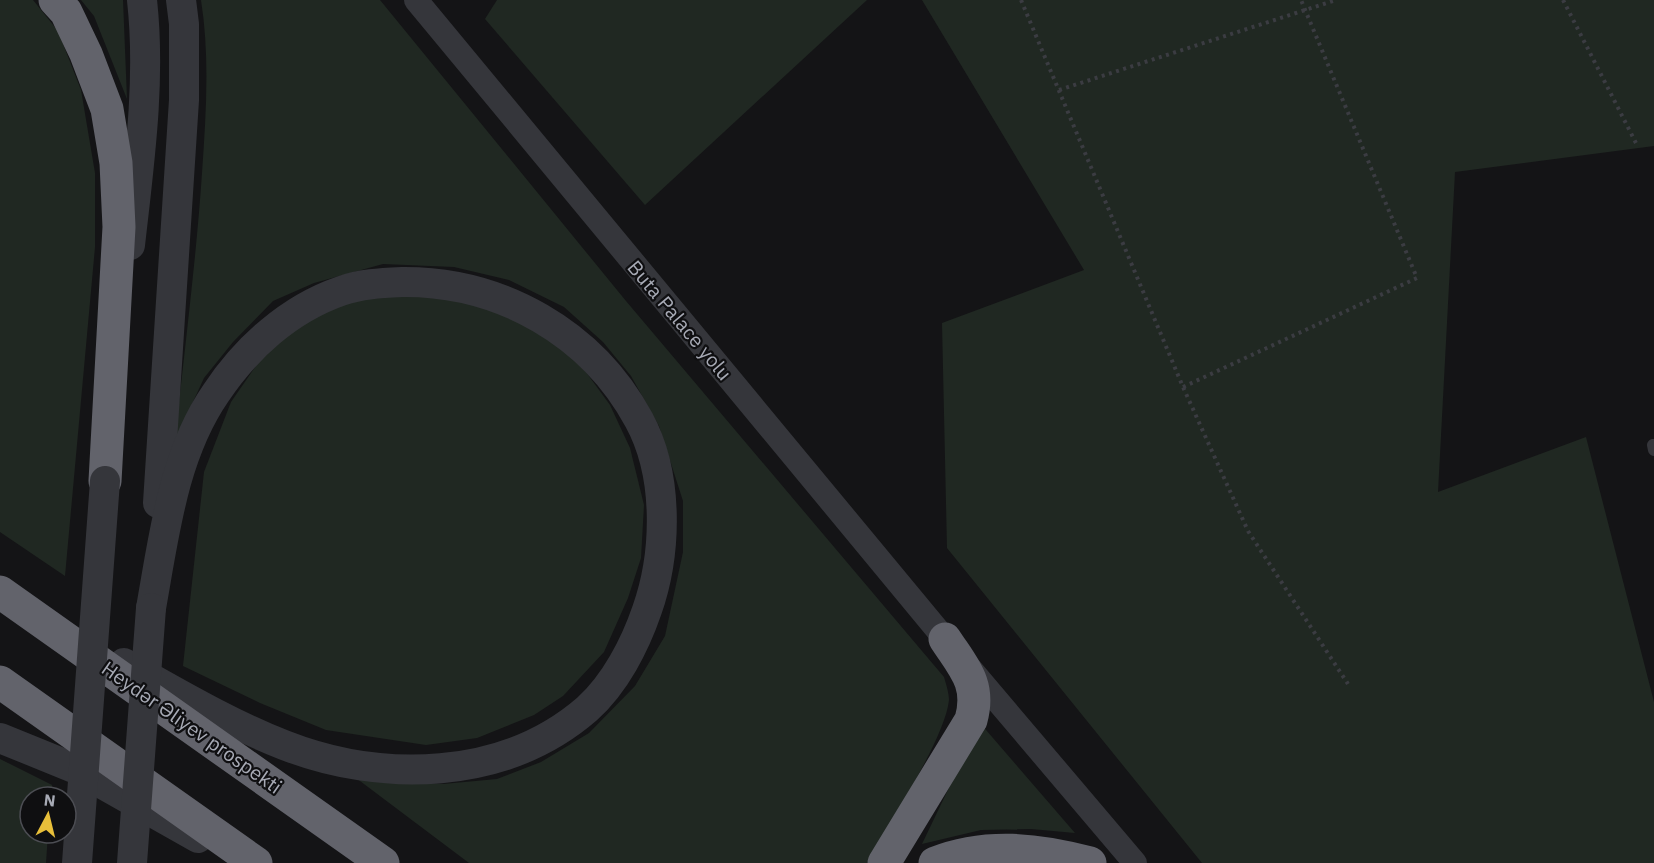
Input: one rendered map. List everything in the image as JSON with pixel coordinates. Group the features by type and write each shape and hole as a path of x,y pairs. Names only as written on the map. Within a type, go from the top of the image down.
{"highway":[{"path":"55,0 66,12 107,109 116,163 119,227 105,481"},
{"name":"Heydər Əliyev prospekti","path":"11,600 383,863"},
{"path":"884,863 971,720 975,704 974,688 945,639"},
{"path":"0,682 256,863"},
{"path":"935,863 958,854 993,850 1058,854 1090,863"}],"street":[{"path":"77,863 105,481 139,165 145,36 142,0"},
{"path":"132,863 184,100 184,24 181,0"},
{"name":"Buta Palace yolu","path":"416,0 945,639 1135,863"},
{"path":"11,600 221,716 285,746 338,761 383,768 425,770 488,761 527,746 587,709 619,669 639,634 654,590 663,537 661,498 652,454 640,422 610,377 591,355 532,312 502,298 461,287 424,282 375,283 343,290 309,305 268,333 241,360 214,396 176,480 151,608"},
{"path":"0,738 83,773 241,863"}],"path":[{"path":"1021,0 1183,387 1248,531 1348,684"},
{"path":"1183,387 1418,278 1301,0"},
{"path":"1059,90 1306,12 1336,0"},
{"path":"1563,0 1638,147"}],"shaded area":[{"path":"0,0 33,0 58,31 81,90 95,173 95,247 65,576 0,532"},
{"path":"81,0 123,0 127,99 94,16"},
{"path":"201,0 380,0 626,301 944,677 949,700 937,737 927,759 867,863 469,863 356,778 443,784 497,779 541,762 589,733 635,686 665,636 683,552 683,501 659,426 631,376 603,342 564,307 509,280 454,267 383,264 314,283 273,301 233,342 204,378 175,441 197,240 205,130 206,43"},
{"path":"497,0 867,0 645,205 485,19"},
{"path":"922,0 1654,0 1654,146 1455,172 1438,492 1586,437 1654,702 1654,863 1202,863 947,548 942,323 1084,270"},
{"path":"384,292 445,293 514,314 575,357 610,405 630,448 644,505 641,558 628,598 604,652 563,696 534,715 477,738 426,745 326,730 260,703 183,666 204,472 231,402 269,347 328,307"},
{"path":"980,723 1075,833 1031,829 981,830 922,844"},
{"path":"0,759 52,785 18,785 18,845 47,845 46,863 0,863"}]}
